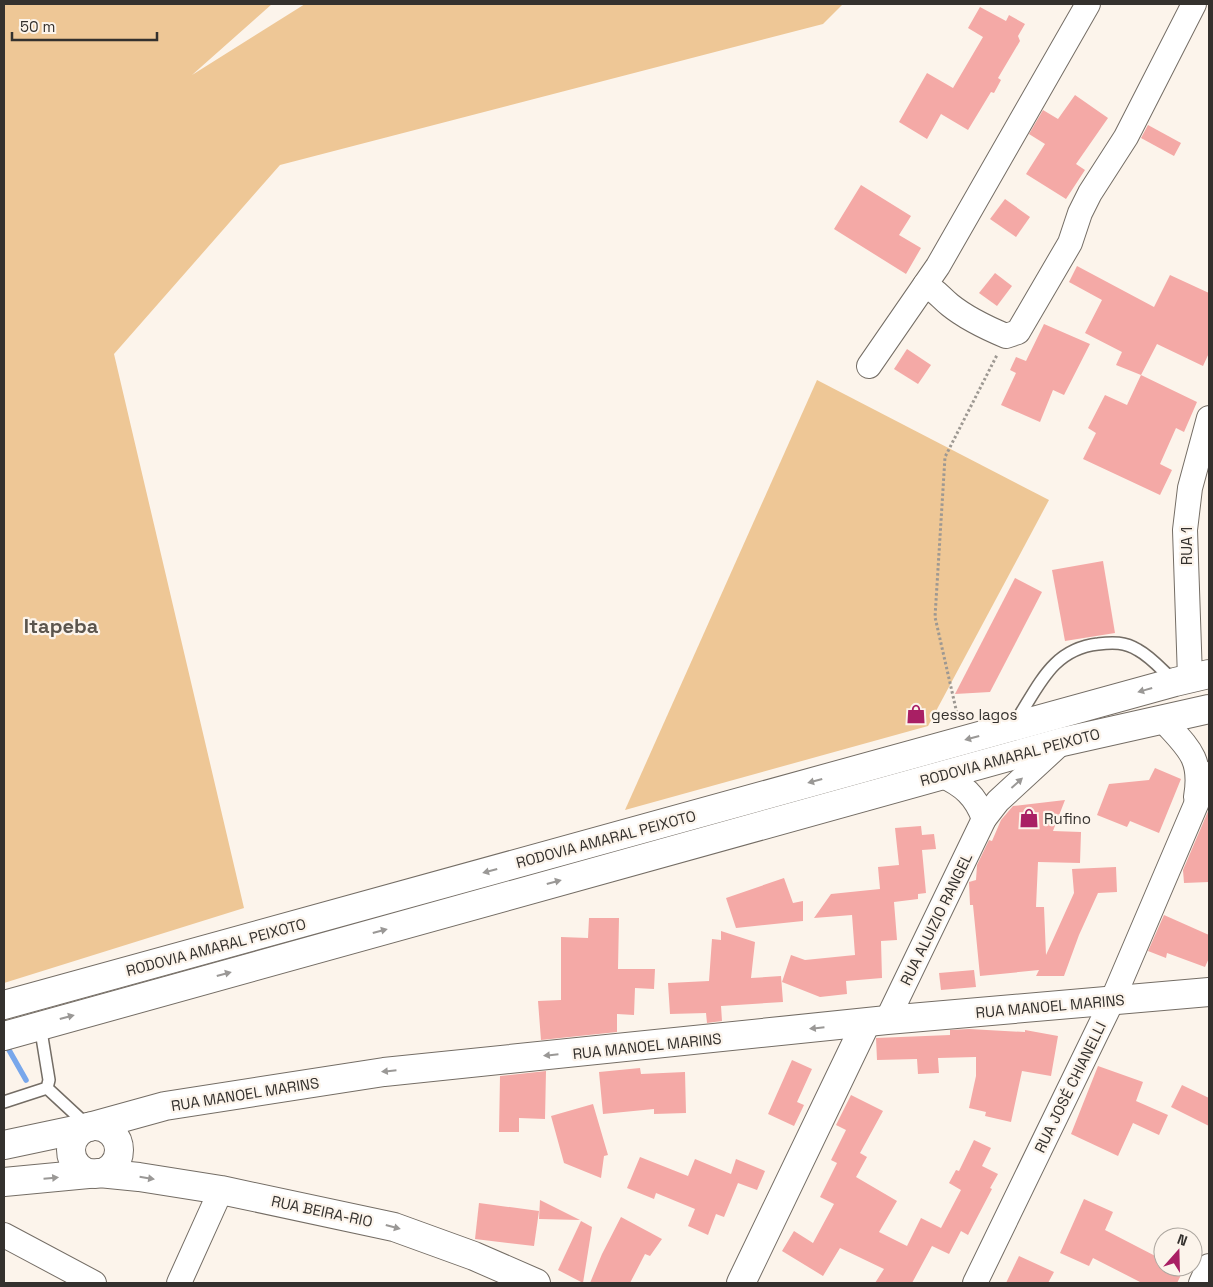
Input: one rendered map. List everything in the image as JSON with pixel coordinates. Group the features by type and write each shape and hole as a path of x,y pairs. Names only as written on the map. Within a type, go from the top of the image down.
{"main road":[{"name":"RODOVIA AMARAL PEIXOTO","path":"4,1006 1191,678"},
{"name":"RODOVIA AMARAL PEIXOTO","path":"4,1036 1062,742 1209,709"},
{"name":"RUA MANOEL MARINS","path":"4,1146 165,1106 384,1072 876,1022 1209,992"},
{"path":"741,1283 876,1022"},
{"path":"89,1126 109,1130 118,1142 116,1162 106,1171 99,1173"},
{"name":"RUA BEIRA-RIO","path":"4,1182 99,1173 139,1177 221,1190 394,1227 474,1256 536,1283"}],"street":[{"path":"869,366 938,266 1088,4"},
{"path":"925,285 938,291 949,304 991,330 1006,336 1018,332 1070,242 1080,213 1090,193 1126,137 1194,4"},
{"name":"RUA 1","path":"1191,678 1185,530 1190,488 1209,418"},
{"path":"1162,719 1195,756 1198,784 1194,806"},
{"name":"RUA ALUIZIO RANGEL","path":"876,1022 984,819 998,800 1062,742"},
{"path":"1194,806 1209,774"},
{"path":"941,775 954,781 974,796 984,819"},
{"name":"RUA JOSÉ CHIANELLI","path":"975,1283 1112,1001 1194,806"},
{"path":"179,1283 221,1190"},
{"path":"4,1235 94,1283"},
{"path":"1201,1283 1209,1266"}],"lane":[{"path":"1012,727 1058,659 1070,650 1084,645 1112,642 1126,644 1191,678"},
{"path":"40,1025 49,1080 48,1088"},
{"path":"4,1102 48,1088"},
{"path":"48,1088 89,1126"}],"path":[{"path":"963,740 936,617 946,457 1006,336"}],"shaded area":[{"path":"4,4 272,4 192,75 305,4 843,4 823,24 280,165 114,354 244,908 4,983"},
{"path":"817,380 1049,500 928,726 625,810"}],"building":[{"path":"980,7 1006,21 1009,15 1025,24 1018,36 1020,41 998,78 1001,80 994,93 991,92 968,130 941,114 927,139 899,122 927,73 953,88 983,37 968,28"},
{"path":"1075,95 1108,118 1076,164 1085,170 1066,199 1026,174 1045,144 1029,134 1043,110 1058,119"},
{"path":"1148,125 1181,143 1174,156 1141,138"},
{"path":"861,185 911,216 899,235 921,248 906,274 834,229"},
{"path":"1005,199 1030,217 1016,237 990,219"},
{"path":"1077,266 1154,307 1170,275 1209,293 1209,353 1203,366 1157,344 1141,375 1116,365 1122,352 1085,333 1102,300 1069,282"},
{"path":"995,273 1012,286 997,306 979,293"},
{"path":"1044,324 1090,344 1064,395 1053,390 1040,422 1001,405 1016,373 1010,370 1016,357 1026,361"},
{"path":"907,349 931,365 918,384 894,369"},
{"path":"1141,375 1197,402 1184,432 1176,428 1160,464 1172,470 1160,495 1083,459 1096,433 1088,428 1105,395 1127,405"},
{"path":"1103,561 1115,633 1065,641 1052,570"},
{"path":"1015,578 1042,592 990,692 955,694"},
{"path":"1155,768 1181,779 1159,833 1130,821 1127,827 1097,815 1109,784 1149,780"},
{"path":"1065,800 1053,831 1081,832 1080,863 1038,862 1036,907 1044,907 1046,955 1074,893 1072,869 1116,867 1117,892 1098,893 1079,935 1064,976 1036,976 1039,970 980,976 973,905 970,905 969,882 976,880 977,865 989,840 992,841 1001,820 1013,806"},
{"path":"1209,809 1209,882 1184,883 1183,870"},
{"path":"921,826 922,835 934,834 936,849 922,850 926,893 918,894 918,899 894,902 897,940 881,941 882,978 846,981 847,994 820,997 782,982 791,955 805,960 855,955 852,915 814,918 831,894 880,889 878,867 899,865 895,828"},
{"path":"784,878 793,903 803,901 803,921 736,928 726,898"},
{"path":"1164,915 1209,935 1209,958 1205,967 1167,953 1166,958 1148,951"},
{"path":"589,918 619,918 618,969 655,969 654,989 635,988 634,1015 617,1014 617,1032 541,1040 538,1001 561,1000 561,937 588,938"},
{"path":"721,931 755,942 751,978 781,976 783,1002 721,1006 722,1021 707,1023 706,1013 670,1014 668,983 709,981 712,939 721,940"},
{"path":"974,970 976,987 941,990 939,973"},
{"path":"969,1029 1025,1032 1025,1030 1058,1036 1051,1076 1022,1071 1011,1122 985,1116 986,1112 969,1108 976,1076 976,1057 938,1058 939,1073 918,1074 917,1059 877,1060 876,1038 950,1035 950,1030"},
{"path":"792,1060 812,1069 797,1102 804,1105 794,1126 768,1114"},
{"path":"1098,1066 1143,1082 1136,1101 1168,1115 1159,1135 1133,1123 1118,1156 1071,1134"},
{"path":"640,1068 641,1074 685,1072 686,1113 654,1114 654,1109 603,1114 599,1072"},
{"path":"546,1071 545,1119 519,1118 519,1132 499,1132 500,1076"},
{"path":"1182,1085 1209,1098 1209,1126 1171,1107"},
{"path":"851,1095 883,1111 860,1153 867,1157 856,1177 897,1201 879,1232 907,1246 921,1218 941,1228 961,1190 949,1183 956,1170 959,1171 974,1140 991,1148 982,1166 998,1174 968,1235 961,1231 949,1254 932,1246 912,1283 875,1283 884,1269 840,1248 823,1276 782,1251 794,1231 813,1243 834,1204 820,1197 837,1163 831,1160 846,1130 836,1125"},
{"path":"593,1104 608,1155 604,1156 601,1178 564,1163 551,1116"},
{"path":"640,1157 688,1176 695,1159 731,1174 736,1159 765,1171 757,1190 738,1183 724,1217 716,1214 708,1235 688,1226 695,1209 656,1193 654,1199 627,1188"},
{"path":"1084,1199 1113,1212 1105,1230 1153,1255 1153,1277 1180,1277 1177,1283 1142,1283 1093,1258 1089,1266 1060,1253"},
{"path":"540,1200 580,1220 539,1219"},
{"path":"479,1203 539,1211 534,1246 475,1239"},
{"path":"621,1217 662,1239 650,1256 645,1254 630,1283 590,1283 602,1254"},
{"path":"581,1221 592,1227 583,1283 558,1270"},
{"path":"1019,1256 1054,1272 1048,1283 1006,1283"}],"waterway":[{"path":"9,1050 26,1080"}],"place":[{"name":"gesso lagos","path":"916,714"},
{"name":"Rufino","path":"1029,818"}],"district":[{"name":"Itapeba","path":"61,626"}]}
